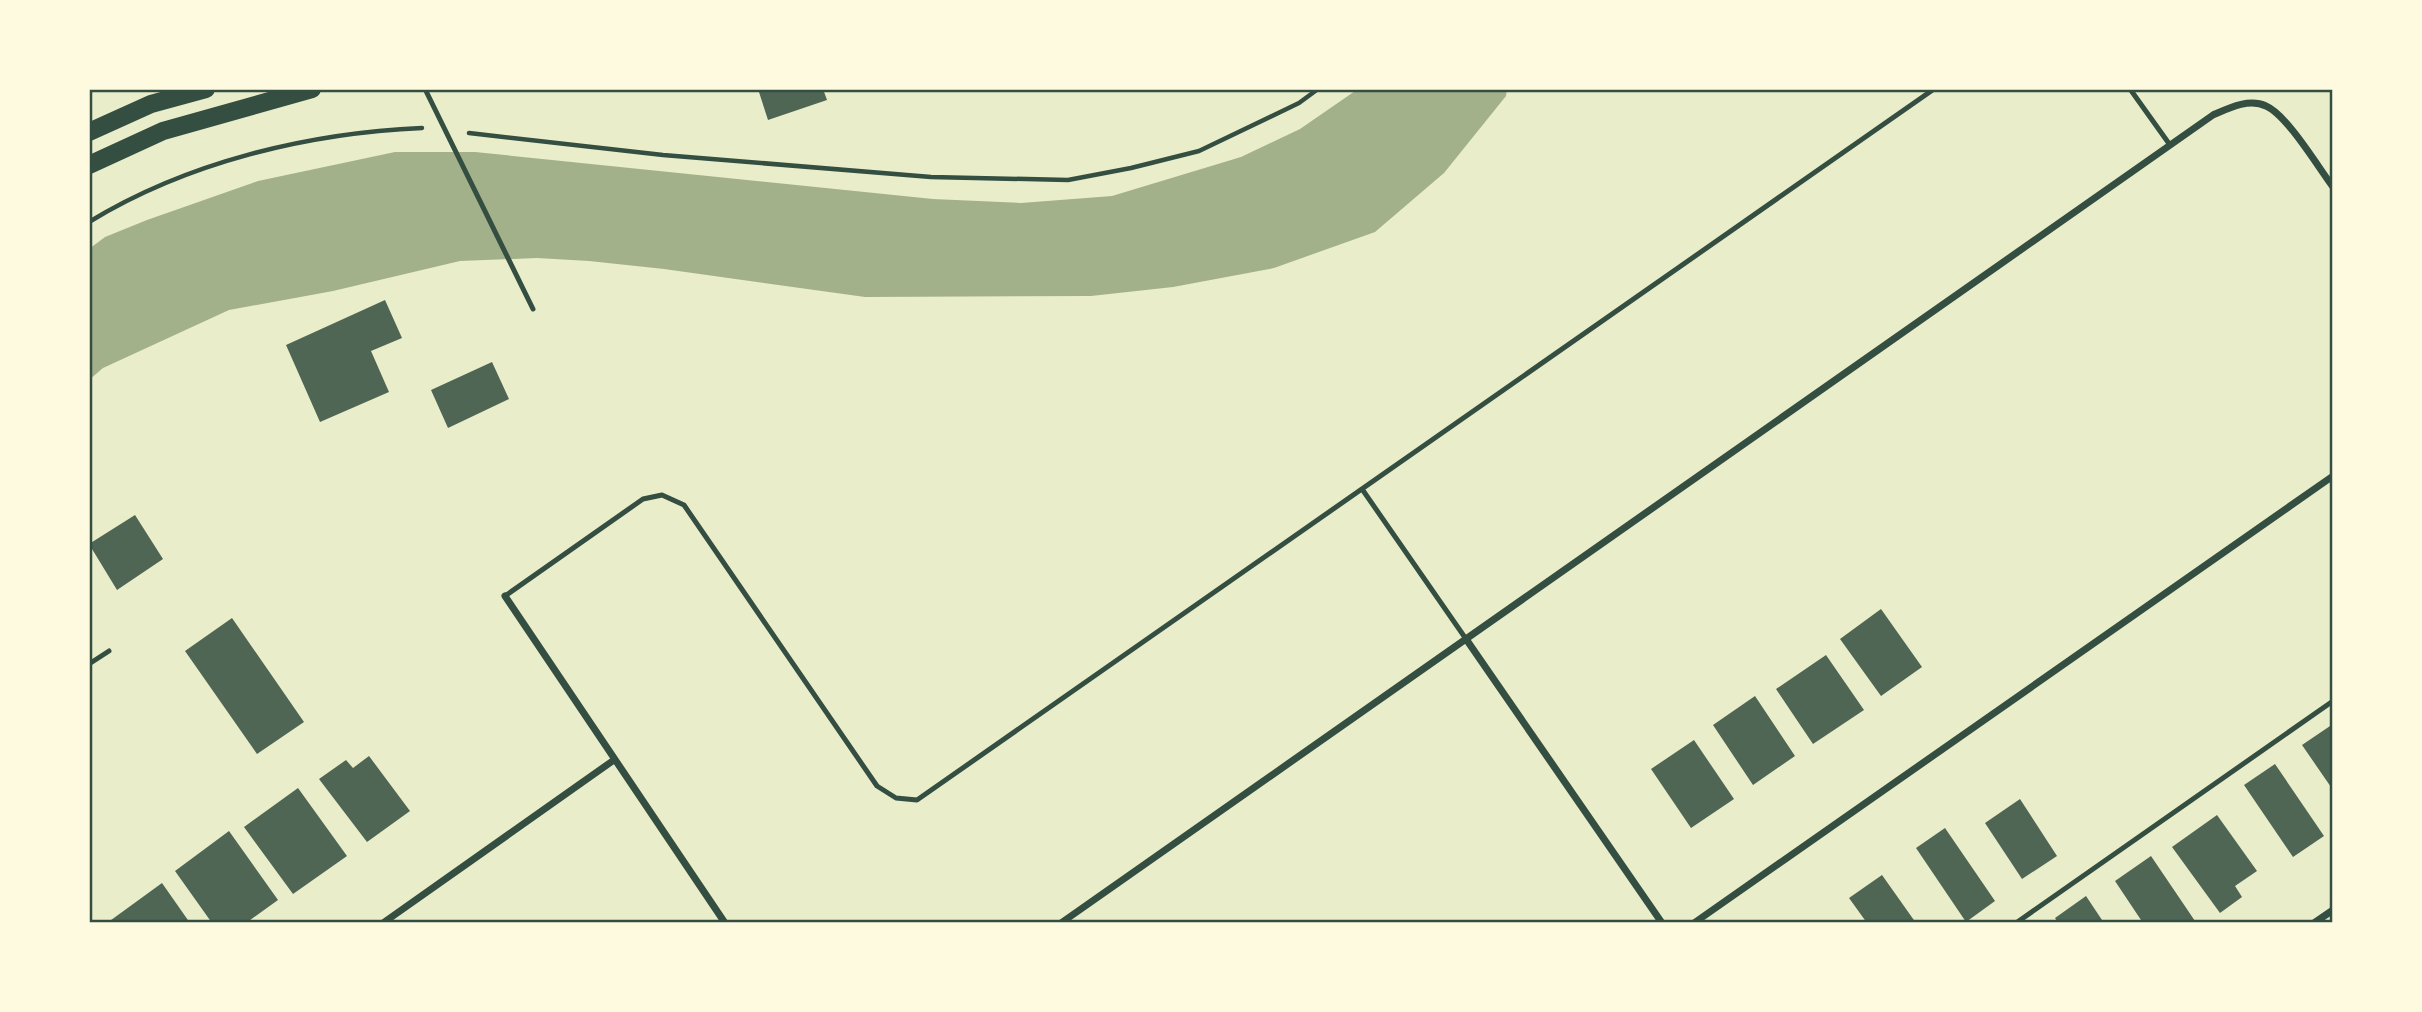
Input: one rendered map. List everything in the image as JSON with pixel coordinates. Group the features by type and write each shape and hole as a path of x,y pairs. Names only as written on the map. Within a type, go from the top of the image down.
{"main road":[{"path":"89,132 151,104 206,89"},
{"path":"89,165 163,131 312,89"}],"street":[{"path":"1061,923 2213,115 2239,104 2265,105 2281,118 2333,187"},
{"path":"1694,923 2333,476"},
{"path":"505,596 725,923"},
{"path":"1465,639 1662,923"},
{"path":"383,923 614,760"},
{"path":"2314,923 2333,910"}],"lane":[{"path":"425,89 533,309"},
{"path":"505,596 643,499 662,495 684,505 877,786 896,798 917,800 1934,89"},
{"path":"2130,89 2170,145"},
{"path":"1362,489 1465,639"},
{"path":"89,664 109,651"},
{"path":"2016,923 2333,701"}],"path":[{"path":"89,222 117,205 231,160 379,130 445,127 472,134 663,155 931,177 1068,180 1131,169 1199,151 1299,103 1318,89"}],"shaded area":[{"path":"1358,89 1507,89 1506,96 1444,173 1375,232 1274,268 1173,287 1091,296 865,297 589,261 537,258 460,261 333,291 229,310 103,368 89,380 89,249 105,237 147,220 258,181 395,152 475,152 933,199 1021,203 1112,196 1241,157 1300,129"}],"building":[{"path":"758,89 823,89 827,100 768,120"},
{"path":"385,300 402,338 371,351 389,392 320,422 286,345"},
{"path":"492,362 509,399 448,428 431,390"},
{"path":"135,515 163,559 117,590 89,544"},
{"path":"1881,609 1922,667 1881,696 1840,639"},
{"path":"232,618 304,722 257,754 185,651"},
{"path":"1826,655 1864,710 1813,744 1776,689"},
{"path":"1755,696 1795,756 1753,785 1713,725"},
{"path":"2333,724 2333,790 2302,745"},
{"path":"1694,740 1734,799 1691,828 1651,769"},
{"path":"369,756 410,811 367,842 319,779 346,760 353,768"},
{"path":"2275,764 2324,836 2293,857 2244,785"},
{"path":"298,788 347,856 293,894 244,827"},
{"path":"2020,799 2057,856 2022,879 1985,823"},
{"path":"2217,815 2257,871 2235,886 2242,897 2220,913 2172,847"},
{"path":"1945,828 1995,901 1966,922 1916,848"},
{"path":"229,831 278,900 246,923 212,923 175,871"},
{"path":"2151,856 2195,921 2193,923 2143,923 2115,881"},
{"path":"1882,875 1916,923 1867,923 1849,898"},
{"path":"162,883 190,923 107,923"},
{"path":"2086,896 2104,923 2058,923 2055,918"}]}
